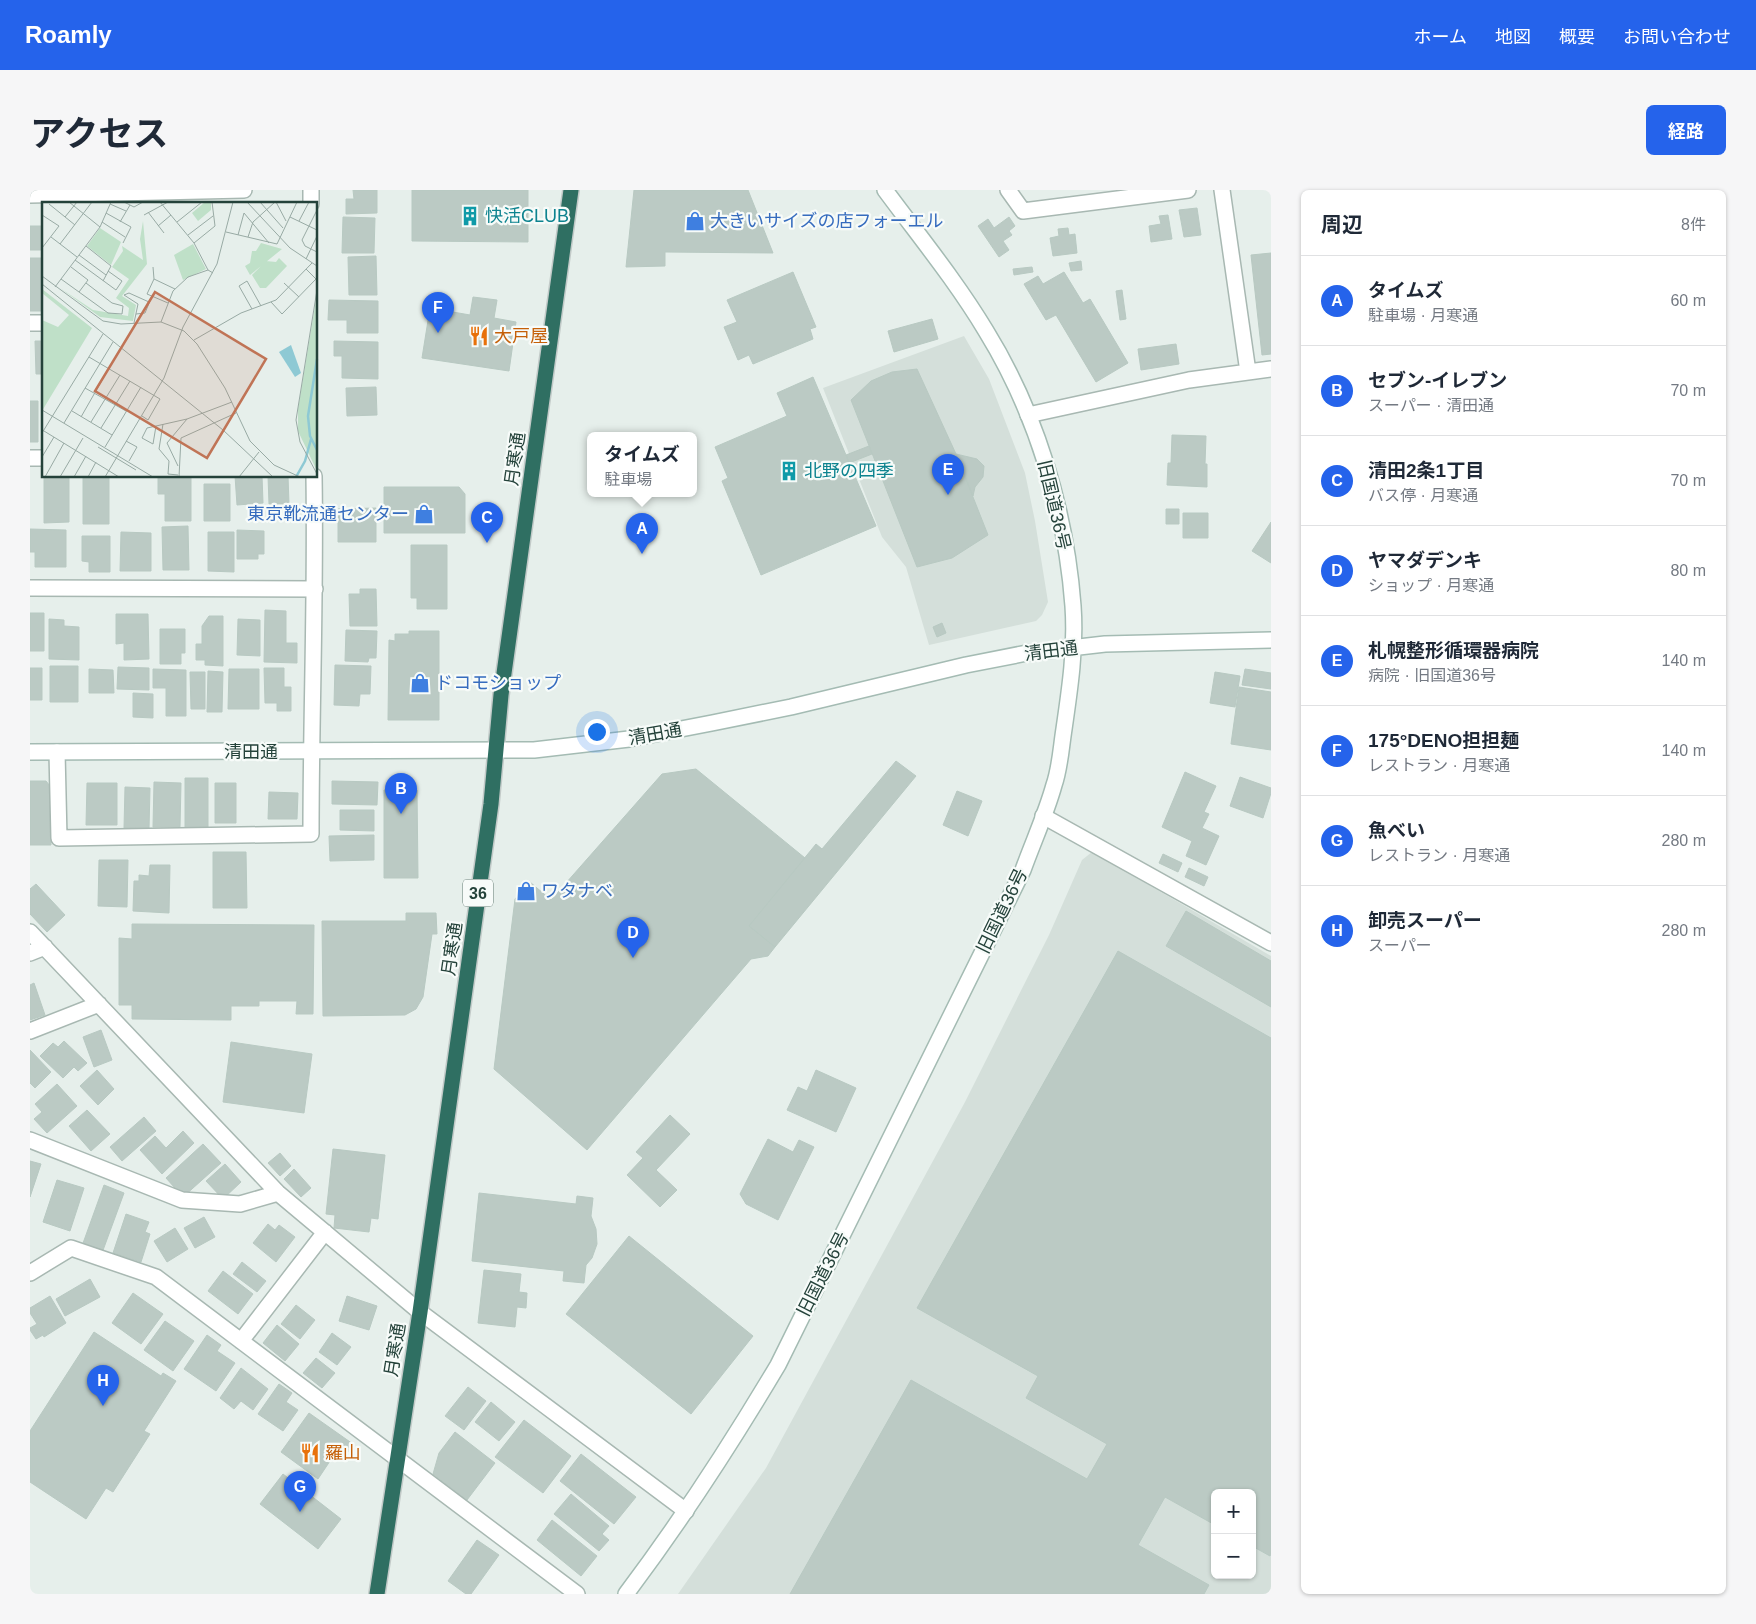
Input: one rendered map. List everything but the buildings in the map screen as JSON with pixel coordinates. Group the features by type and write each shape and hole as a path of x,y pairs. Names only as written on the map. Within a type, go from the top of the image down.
{"highway":[{"name":"月寒通","path":"377,1594 420,1312 491,804 501,695 571,190"}],"street":[{"path":"30,195 244,190"},
{"name":"旧国道36号","path":"626,1594 686,1511 735,1437 778,1365 1018,879 1055,784 1072,679 1074,648 1073,606 1062,526 1045,460 1028,415 999,354 968,300 885,190"},
{"path":"1008,190 1023,211 1149,192 1188,190"},
{"path":"1222,190 1248,372"},
{"path":"1028,415 1189,380 1271,369"},
{"path":"57,752 59,838 311,834 311,751 316,588 314,478"},
{"path":"30,588 316,588"},
{"name":"清田通","path":"30,752 534,750 629,739 792,708 974,663 1027,653 1105,644 1271,640"},
{"path":"1043,816 1271,943"},
{"path":"30,932 278,1193 420,1312 686,1511"},
{"path":"30,953 45,947"},
{"path":"30,1031 99,1004"},
{"path":"30,1140 182,1200 240,1204 278,1193"},
{"path":"240,1341 325,1232"},
{"path":"30,1273 71,1248 156,1277 577,1594"}],"shaded area":[{"path":"964,336 989,379 1025,473 1048,602 1042,615 1036,621 929,645 906,567 882,537 823,388"},
{"path":"1092,852 1271,956 1271,1594 678,1594 766,1468 965,1102 1049,935 1082,860"}],"place":[{"name":"快活CLUB","path":"470,216"},
{"name":"大きいサイズの店フォーエル","path":"695,221"},
{"name":"175°DENO担担麺","path":"438,333"},
{"name":"大戸屋","path":"479,336"},
{"name":"北野の四季","path":"789,471"},
{"name":"札幌整形循環器病院","path":"948,495"},
{"name":"東京靴流通センター","path":"424,514"},
{"name":"清田2条1丁目","path":"487,543"},
{"name":"タイムズ","path":"642,554"},
{"name":"ドコモショップ","path":"420,683"},
{"name":"セブン-イレブン","path":"401,814"},
{"name":"ワタナベ","path":"526,891"},
{"name":"ヤマダデンキ","path":"633,958"},
{"name":"卸売スーパー","path":"103,1406"},
{"name":"羅山","path":"310,1453"},
{"name":"魚べい","path":"300,1512"}]}
